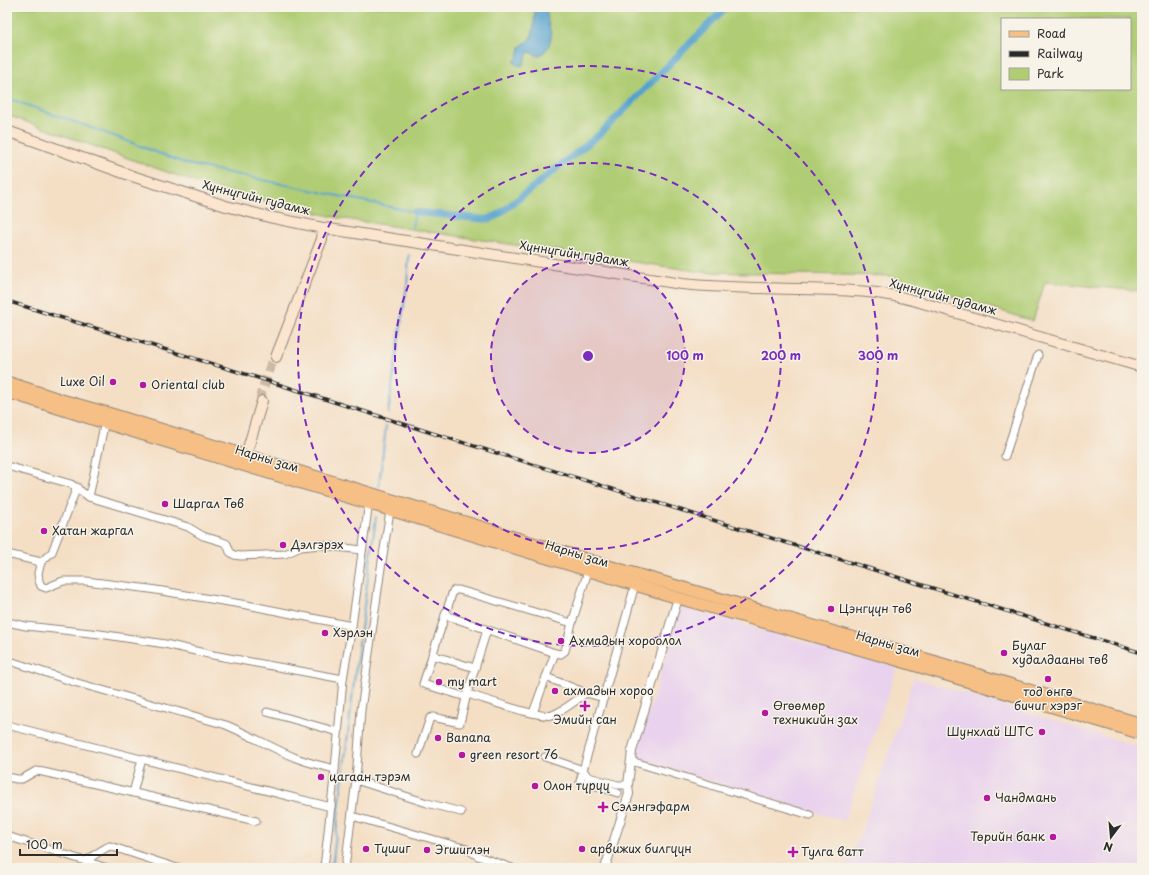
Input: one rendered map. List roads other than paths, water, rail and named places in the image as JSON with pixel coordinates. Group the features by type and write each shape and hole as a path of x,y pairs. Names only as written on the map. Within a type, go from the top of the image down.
{"main road":[{"name":"Хүннүгийн гудамж","path":"7,132 196,197 249,212 323,228 682,284 721,287 855,290 882,293 916,301 1142,368"},
{"path":"276,357 322,238 323,228"},
{"name":"Нарны зам","path":"7,382 56,398 106,418"},
{"name":"Нарны зам","path":"7,392 106,418 370,499 903,652 1142,724"},
{"path":"244,460 262,401"},
{"name":"Нарны зам","path":"370,499 390,511 678,598 890,658 1142,734"}],"street":[{"path":"1005,456 1038,355"},
{"path":"89,497 106,418"},
{"path":"7,466 72,484 89,497 188,527 203,536 227,544 230,552 234,555 285,554 301,547 320,545 362,550"},
{"path":"77,488 52,552 41,562 38,573 41,586 46,588 63,581 86,581 142,588 247,605 352,626"},
{"path":"324,868 343,679 370,499"},
{"path":"345,868 356,780 361,710 390,511"},
{"path":"7,554 41,562"},
{"path":"445,615 561,654 565,651 588,571"},
{"path":"618,792 580,781 635,585"},
{"path":"572,623 455,590 453,591 423,684 546,716 552,715 586,693"},
{"path":"605,868 629,794 628,785 632,751 678,598"},
{"path":"7,622 26,626 100,634 165,644 343,679"},
{"path":"418,754 430,718 432,717 460,723 487,630"},
{"path":"533,713 555,652"},
{"path":"432,655 475,668"},
{"path":"7,660 74,682 226,725 298,759 335,769"},
{"path":"546,677 586,693 604,698"},
{"path":"267,712 338,732"},
{"path":"7,725 331,807"},
{"path":"544,757 583,770 588,777 618,785 628,785"},
{"path":"133,793 142,759"},
{"path":"631,761 810,815"},
{"path":"7,776 22,779 36,771 256,821"},
{"path":"356,780 427,803 461,812"},
{"path":"352,816 467,849 478,856 512,868"},
{"path":"7,836 107,868"},
{"path":"85,861 106,846 110,846 177,868"}],"water":[{"path":"527,7 541,7 546,11 551,38 544,53 538,56 530,52 528,53 523,65 520,66 515,64 514,61 518,57 520,47 530,39 530,37 532,37 535,13"}],"waterway":[{"path":"415,212 482,219 489,219 498,215 600,134 726,7"},
{"path":"7,98 106,133 187,164 415,212 412,227"},
{"path":"388,413 407,285 409,255"},
{"path":"379,486 386,426"},
{"path":"332,868 356,666 376,517"}],"tunnel":[{"path":"262,401 261,394 270,367 276,357"}],"railway":[{"path":"7,301 1142,653"}],"place":[{"name":"Luxe Oil","path":"113,382"},
{"name":"Oriental club","path":"143,385"},
{"name":"Шаргал Төв","path":"165,504"},
{"name":"Хатан жаргал","path":"44,531"},
{"name":"Дэлгэрэх","path":"283,545"},
{"name":"Цэнгүүн төв","path":"831,609"},
{"name":"Хэрлэн","path":"325,633"},
{"name":"Ахмадын хороолол","path":"561,641"},
{"name":"Булаг худалдааны төв","path":"1004,653"},
{"name":"тод өнгө бичиг хэрэг","path":"1048,679"},
{"name":"my mart","path":"439,682"},
{"name":"ахмадын хороо","path":"555,691"},
{"name":"Эмийн сан","path":"585,706"},
{"name":"Өгөөмөр техникийн зах","path":"765,713"},
{"name":"Шунхлай ШТС","path":"1042,732"},
{"name":"Banana","path":"438,738"},
{"name":"green resort 76","path":"462,755"},
{"name":"цагаан тэрэм","path":"321,777"},
{"name":"Олон түрүү","path":"535,786"},
{"name":"Чандмань","path":"987,798"},
{"name":"Сэлэнгэфарм","path":"603,807"},
{"name":"Төрийн банк","path":"1053,837"},
{"name":"Түшиг","path":"366,849"},
{"name":"арвижих билгүүн","path":"582,849"},
{"name":"Эгшиглэн","path":"427,850"},
{"name":"Тулга ватт","path":"793,852"}]}
